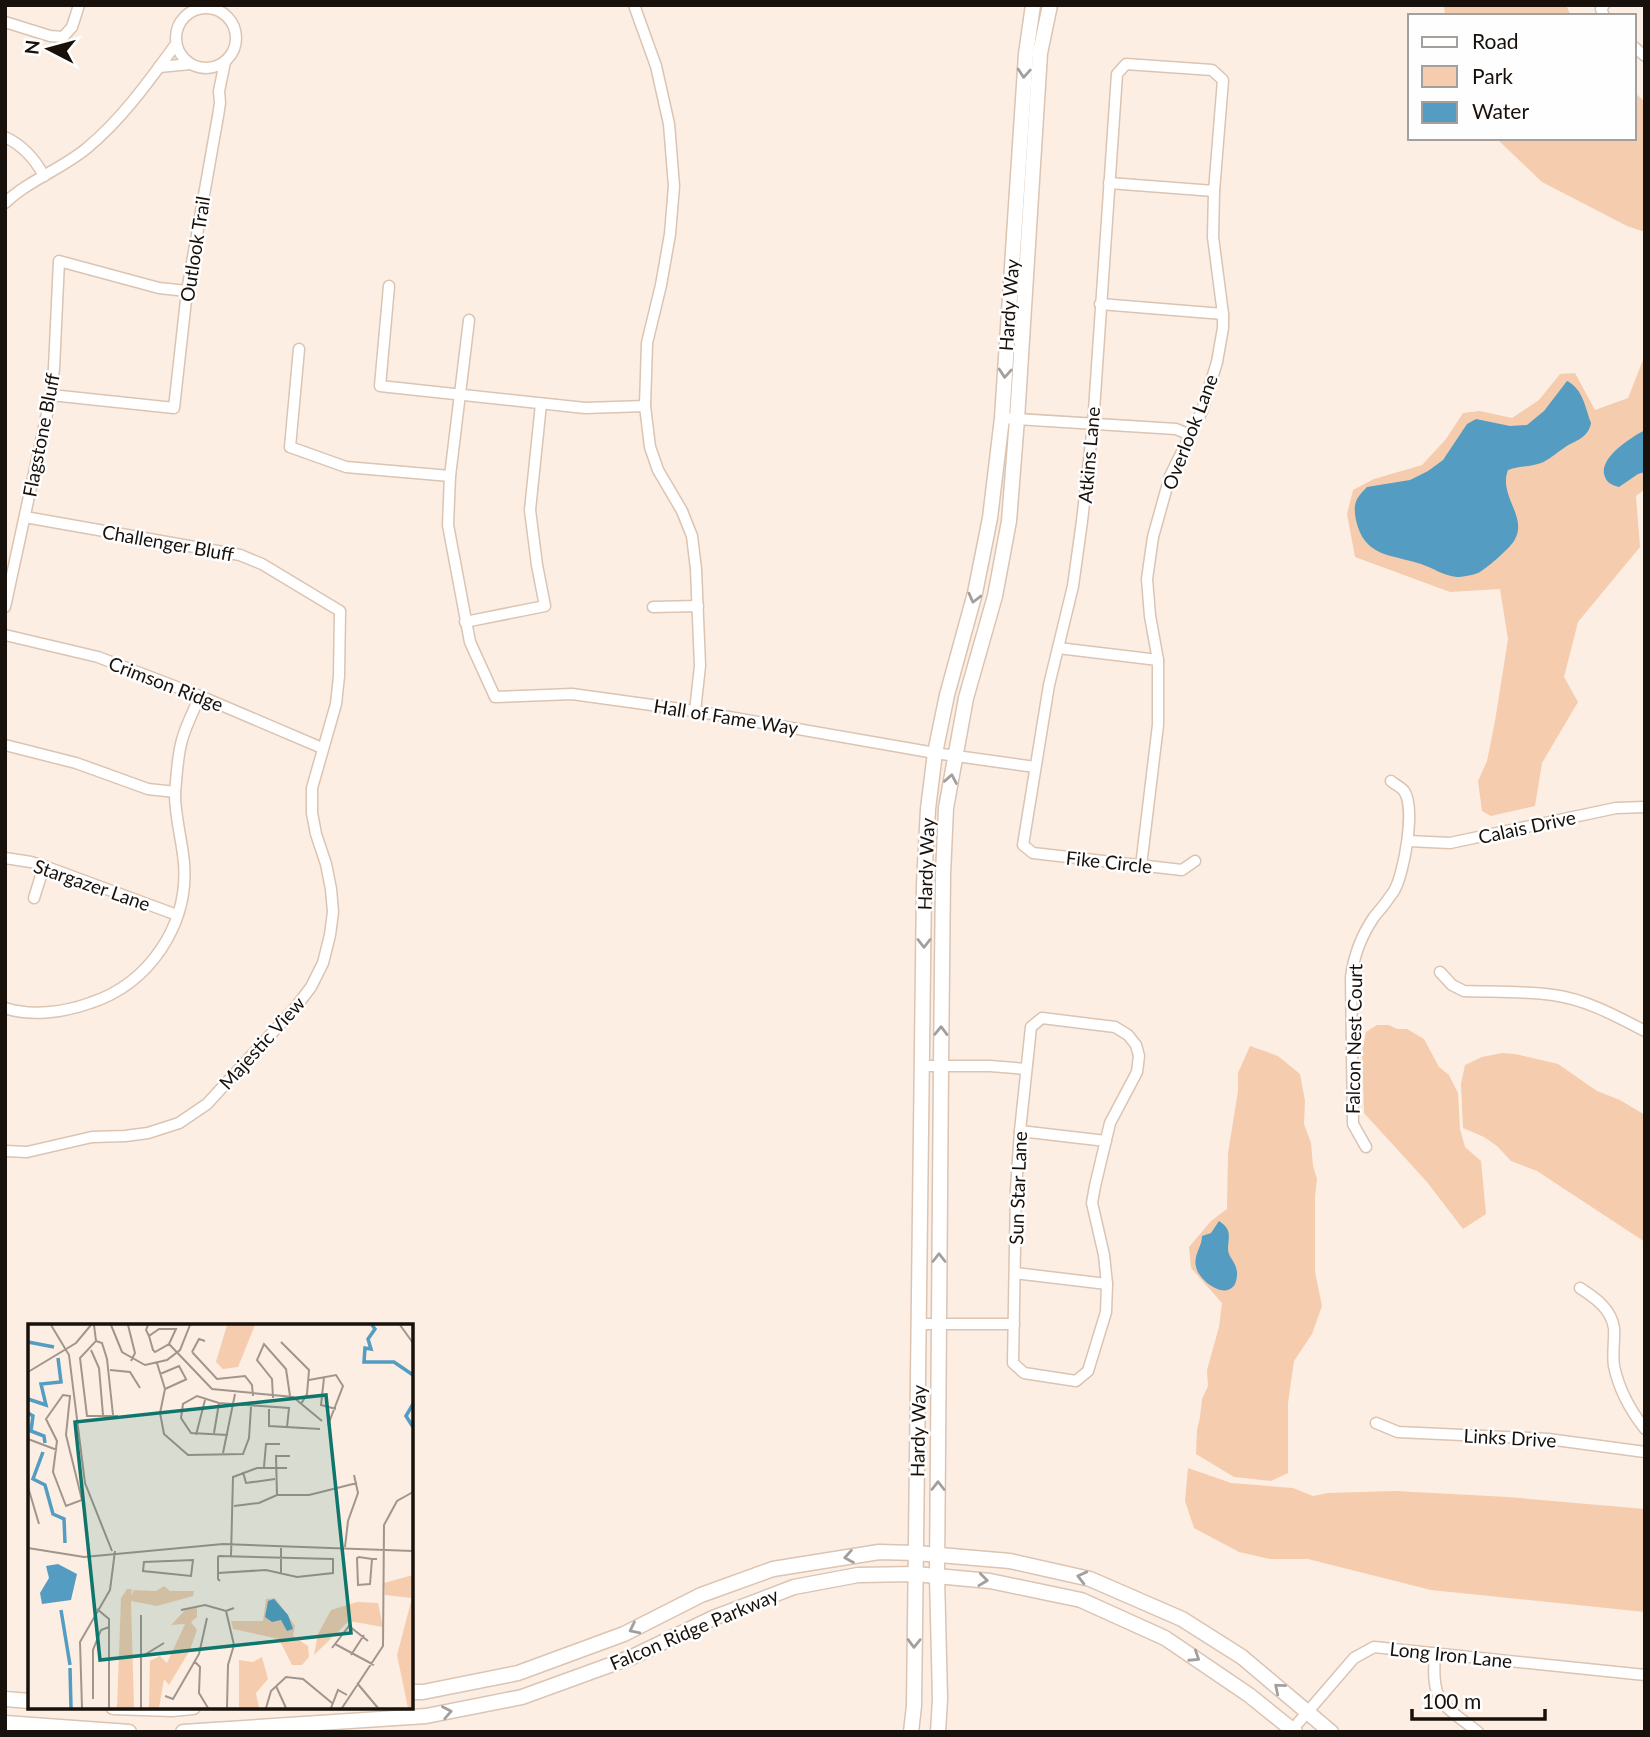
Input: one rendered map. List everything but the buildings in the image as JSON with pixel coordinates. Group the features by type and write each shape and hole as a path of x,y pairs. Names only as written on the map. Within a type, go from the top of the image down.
{"main road":[{"name":"Hardy Way","path":"911,1732 914,1706 924,884 928,809 935,752 947,695 975,593 990,518 1002,418 1026,54 1033,5"},
{"name":"Hardy Way","path":"938,1732 941,1066 946,808 966,698 995,596 1009,521 1040,53 1049,5"},
{"name":"Falcon Ridge Parkway","path":"413,1692 518,1673 624,1634 701,1595 773,1570 879,1552 916,1553 1010,1562 1090,1579 1182,1619 1242,1657 1331,1732"},
{"name":"Falcon Ridge Parkway","path":"183,1732 426,1716 522,1697 632,1657 713,1618 794,1587 858,1575 915,1574 990,1581 1081,1600 1165,1638 1239,1687 1293,1731"},
{"path":"5,1699 28,1701"},
{"path":"5,1723 129,1732"}],"street":[{"path":"5,22 50,36 63,37 72,27 79,5"},
{"path":"179,5 182,19"},
{"path":"634,5 656,66 669,124 674,186 670,234 647,343 645,406 650,447 658,470 682,511 691,537 698,606 700,666 695,711"},
{"path":"159,67 190,64 205,69 225,62 236,44 236,34 233,24 219,10 207,6 191,11 182,19 176,31 176,44 178,52 190,64"},
{"path":"5,203 17,191 87,148 125,111 176,44"},
{"name":"Outlook Trail","path":"51,395 174,408 187,290 225,62"},
{"name":"Atkins Lane","path":"1023,845 1049,685 1073,586 1079,547 1093,425 1117,74 1126,64 1212,70 1223,79"},
{"path":"205,69 219,91"},
{"name":"Overlook Lane","path":"1141,866 1158,725 1158,660 1147,579 1153,537 1170,476 1202,411 1217,362 1223,328 1213,237 1223,79"},
{"path":"5,137 35,159 44,176"},
{"path":"1109,183 1214,191"},
{"name":"Flagstone Bluff","path":"5,607 51,395 59,261 159,288 187,290"},
{"path":"389,286 380,386 585,408 645,406"},
{"path":"1100,303 1223,314"},
{"path":"468,320 450,476 449,525 465,622 545,606 530,510 541,404"},
{"path":"299,349 290,447 346,467 450,476"},
{"path":"1002,418 1176,429 1190,435"},
{"name":"Challenger Bluff","path":"25,517 240,555 262,564 341,611"},
{"path":"653,607 698,606"},
{"name":"Majestic View","path":"5,1152 27,1152 92,1137 148,1133 179,1123 207,1104 311,987 323,963 333,912 326,864 312,813 312,788 336,704 341,611"},
{"name":"Hall of Fame Way","path":"465,622 470,642 495,697 572,694 695,711 935,752 1035,766"},
{"name":"Crimson Ridge","path":"5,635 98,657 200,696 322,748"},
{"path":"1058,648 1158,660"},
{"path":"5,1008 29,1012 52,1011 105,998 125,986 160,952 172,930 183,896 184,864 175,792 182,742 200,696"},
{"path":"5,745 76,763 148,789 175,792"},
{"name":"Falcon Nest Court","path":"1366,1147 1353,1124 1351,990 1353,963 1360,941 1395,889 1408,841 1408,806 1404,792 1391,781"},
{"name":"Calais Drive","path":"1408,841 1450,843 1616,808 1645,807"},
{"name":"Fike Circle","path":"1023,845 1032,853 1182,870 1195,861"},
{"name":"Stargazer Lane","path":"5,858 44,866 177,915"},
{"path":"34,898 44,866"},
{"path":"1440,972 1451,985 1464,991 1552,995 1571,999 1610,1013 1645,1031"},
{"name":"Sun Star Lane","path":"1106,1141 1110,1123 1136,1073 1139,1056 1136,1045 1128,1035 1115,1027 1042,1018 1031,1027 1020,1131 1016,1189 1013,1363 1024,1373 1076,1381 1088,1371 1106,1312 1107,1284"},
{"path":"923,1066 1026,1069"},
{"path":"1015,1273 1107,1284 1104,1255 1091,1203 1106,1141 1020,1131"},
{"path":"1580,1288 1599,1300 1611,1316 1614,1328 1614,1364 1622,1394 1645,1429"},
{"path":"919,1324 1014,1324"},
{"name":"Links Drive","path":"1376,1423 1398,1432 1548,1439 1645,1452"},
{"name":"Long Iron Lane","path":"1293,1731 1354,1658 1374,1647 1645,1675"},
{"path":"1435,1653 1433,1678 1436,1693 1446,1707 1478,1732"}],"green space":[{"path":"1444,5 1566,5 1570,14 1445,14"},
{"path":"1636,94 1645,102 1645,232 1627,226 1542,182 1498,140 1636,140"},
{"path":"1645,355 1645,489 1636,496 1640,547 1578,622 1564,677 1578,702 1542,763 1535,806 1491,816 1482,811 1478,781 1487,761 1508,639 1500,589 1450,592 1355,557 1347,514 1353,490 1374,479 1422,465 1446,439 1463,413 1480,411 1512,418 1539,400 1560,374 1575,373 1595,410 1628,398"},
{"path":"1377,1025 1407,1029 1424,1039 1439,1067 1449,1075 1458,1093 1460,1129 1465,1147 1481,1161 1486,1214 1463,1229 1427,1182 1364,1113 1362,1052 1366,1032"},
{"path":"1250,1046 1278,1056 1300,1074 1305,1101 1304,1124 1311,1143 1317,1179 1315,1272 1322,1306 1312,1334 1294,1361 1288,1403 1288,1473 1271,1481 1234,1477 1196,1454 1202,1399 1208,1386 1207,1370 1219,1327 1222,1303 1191,1268 1189,1247 1211,1221 1227,1209 1228,1153 1238,1091 1238,1073"},
{"path":"1502,1053 1558,1064 1597,1091 1620,1100 1645,1115 1645,1242 1537,1171 1511,1161 1484,1137 1463,1128 1461,1084 1465,1065 1482,1057"},
{"path":"1188,1468 1231,1483 1293,1488 1313,1496 1395,1491 1508,1497 1645,1509 1645,1612 1431,1590 1308,1559 1270,1559 1239,1552 1194,1528 1185,1501"}],"water":[{"path":"1567,381 1577,389 1583,399 1591,423 1587,433 1544,462 1508,470 1507,489 1516,515 1518,532 1511,545 1486,568 1478,573 1459,577 1443,574 1421,564 1380,552 1365,541 1356,520 1355,510 1357,498 1367,487 1410,480 1428,471 1443,460 1467,424 1476,419 1510,426 1527,425 1544,411"},
{"path":"1645,430 1645,472 1619,487 1610,484 1605,477 1606,463 1617,449"},
{"path":"1219,1221 1228,1231 1228,1250 1237,1272 1235,1285 1224,1290 1217,1289 1204,1280 1195,1263 1202,1236 1211,1233"}]}
